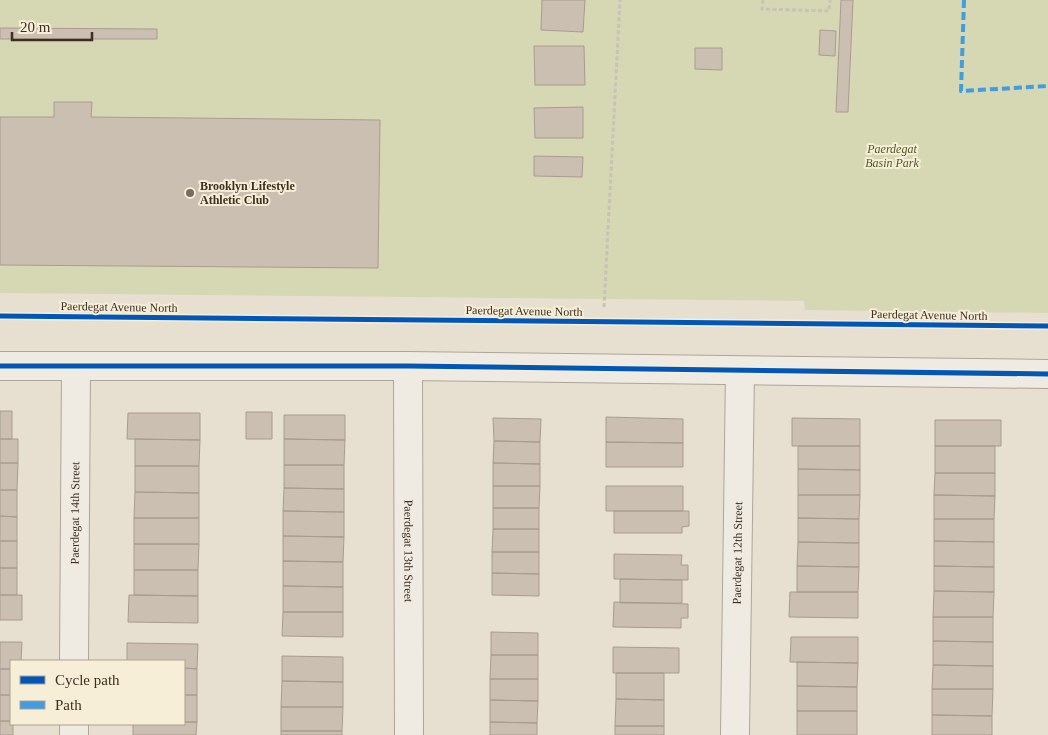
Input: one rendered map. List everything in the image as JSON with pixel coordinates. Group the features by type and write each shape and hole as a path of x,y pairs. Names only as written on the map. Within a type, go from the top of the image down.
{"street":[{"path":"0,366 408,366 1048,374"},
{"name":"Paerdegat 13th Street","path":"408,366 409,735"},
{"name":"Paerdegat 14th Street","path":"74,660 76,367"},
{"name":"Paerdegat 12th Street","path":"735,735 740,371"}],"path":[{"path":"604,307 620,0"},
{"path":"763,0 762,9 829,11 830,0"}],"green space":[{"name":"Paerdegat Basin Park","path":"0,0 1048,0 1048,313 805,310 804,301 0,293"}],"building":[{"path":"542,0 585,0 583,32 541,30"},
{"path":"841,0 853,0 848,112 836,112"},
{"path":"0,28 157,29 157,39 0,39"},
{"path":"820,30 836,31 835,56 819,55"},
{"path":"534,46 584,46 585,85 535,85"},
{"path":"695,48 722,48 722,70 695,69"},
{"name":"Brooklyn Lifestyle Athletic Club","path":"54,102 92,102 91,117 380,120 378,268 0,265 0,117 54,117"},
{"path":"583,107 583,138 535,138 534,108"},
{"path":"534,156 583,157 582,177 534,176"},
{"path":"0,411 12,411 12,439 0,439"},
{"path":"246,412 272,412 272,439 246,439"},
{"path":"128,413 200,413 200,440 127,439"},
{"path":"284,415 345,415 345,440 284,439"},
{"path":"606,417 683,419 683,443 606,442"},
{"path":"493,418 541,419 540,442 494,441"},
{"path":"792,418 860,419 860,446 792,446"},
{"path":"935,420 1001,420 1001,446 935,446"},
{"path":"0,439 18,439 18,463 0,463"},
{"path":"135,439 200,440 199,466 135,466"},
{"path":"284,439 345,440 344,465 284,465"},
{"path":"494,441 540,442 540,464 493,463"},
{"path":"606,442 683,443 683,467 606,467"},
{"path":"798,446 860,446 860,470 798,469"},
{"path":"935,446 995,446 995,473 935,473"},
{"path":"0,463 18,463 17,490 0,490"},
{"path":"493,463 540,464 540,486 493,486"},
{"path":"284,465 344,465 344,489 284,488"},
{"path":"135,466 199,466 199,493 135,492"},
{"path":"798,469 860,470 860,495 798,495"},
{"path":"935,473 995,473 995,496 934,495"},
{"path":"493,486 540,486 539,508 493,508"},
{"path":"606,486 683,486 683,511 606,511"},
{"path":"284,488 344,489 344,512 283,511"},
{"path":"0,490 17,490 17,517 0,516"},
{"path":"135,492 199,493 199,518 134,518"},
{"path":"798,495 860,495 859,519 798,518"},
{"path":"934,495 995,496 994,519 934,519"},
{"path":"493,508 539,508 539,529 493,529"},
{"path":"283,511 344,512 344,537 283,536"},
{"path":"614,511 689,511 689,526 682,527 682,533 614,533"},
{"path":"0,516 17,517 17,541 0,541"},
{"path":"134,518 199,518 199,544 134,544"},
{"path":"798,518 859,519 859,543 798,542"},
{"path":"934,519 994,519 994,542 934,541"},
{"path":"493,529 539,529 539,552 492,552"},
{"path":"283,536 344,537 343,562 283,561"},
{"path":"0,541 17,541 17,568 0,568"},
{"path":"934,541 994,542 994,567 934,566"},
{"path":"798,542 859,543 859,567 797,566"},
{"path":"134,544 199,544 198,570 134,570"},
{"path":"492,552 539,552 539,574 492,573"},
{"path":"614,554 682,555 681,565 688,565 688,580 614,579"},
{"path":"283,561 343,562 343,587 283,586"},
{"path":"797,566 859,567 858,592 797,592"},
{"path":"934,566 994,567 994,592 934,591"},
{"path":"0,568 17,568 17,595 0,595"},
{"path":"134,570 198,570 198,596 134,595"},
{"path":"492,573 539,574 539,596 492,595"},
{"path":"620,579 682,580 682,603 620,603"},
{"path":"283,586 343,587 343,612 283,612"},
{"path":"934,591 994,592 993,617 933,617"},
{"path":"790,592 858,592 858,618 789,617"},
{"path":"0,595 22,595 22,620 0,620"},
{"path":"129,595 198,596 198,623 128,622"},
{"path":"614,602 688,604 688,618 681,618 681,628 613,627"},
{"path":"283,612 343,612 343,637 282,636"},
{"path":"933,617 993,617 993,642 933,641"},
{"path":"491,632 538,633 538,655 491,655"},
{"path":"791,637 858,637 858,663 790,662"},
{"path":"933,641 993,642 993,666 933,665"},
{"path":"0,642 22,642 21,660 10,660 10,669 0,669"},
{"path":"127,643 198,644 197,669 185,668 185,660 127,660"},
{"path":"613,647 679,648 679,673 613,673"},
{"path":"491,655 538,655 538,679 490,679"},
{"path":"282,656 343,657 343,682 282,681"},
{"path":"797,662 858,663 857,687 797,686"},
{"path":"933,665 993,666 993,689 932,689"},
{"path":"185,668 197,669 197,695 185,695"},
{"path":"0,669 10,669 10,695 0,695"},
{"path":"616,673 664,673 664,700 616,699"},
{"path":"490,679 538,679 538,701 490,700"},
{"path":"282,681 343,682 343,707 281,707"},
{"path":"797,686 857,687 857,711 797,711"},
{"path":"932,689 993,689 992,716 932,715"},
{"path":"0,695 10,695 10,721 0,721"},
{"path":"185,695 197,695 197,722 185,722"},
{"path":"616,699 664,700 664,726 615,726"},
{"path":"490,700 538,701 537,723 490,722"},
{"path":"281,707 343,707 342,731 281,731"},
{"path":"797,711 857,711 857,735 797,735"},
{"path":"932,715 992,716 992,735 932,735"},
{"path":"0,721 10,721 10,725 13,725 13,735 0,735"},
{"path":"185,722 197,722 196,735 133,735 133,725 185,725"},
{"path":"490,722 537,723 537,735 490,735"},
{"path":"615,726 664,726 664,735 615,735"},
{"path":"281,731 342,731 342,735 281,735"}],"marked path":[{"path":"964,0 961,91 1048,86"}],"cycle path":[{"name":"Paerdegat Avenue North","path":"0,316 1048,326"},
{"path":"0,366 408,366 1048,374"}],"place":[{"name":"Brooklyn Lifestyle Athletic Club","path":"190,193"}]}
